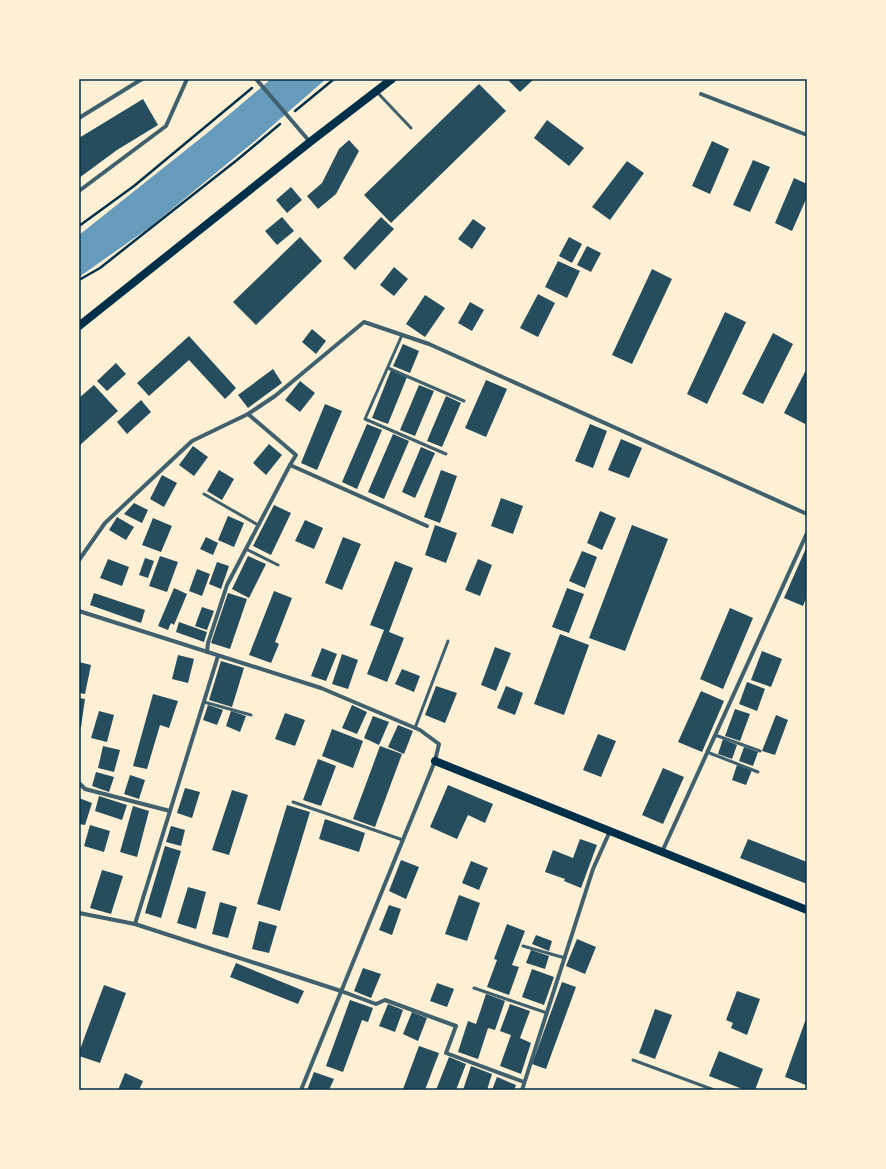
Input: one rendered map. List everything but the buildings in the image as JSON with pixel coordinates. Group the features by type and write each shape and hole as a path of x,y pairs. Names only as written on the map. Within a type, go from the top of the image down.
{"main road":[{"path":"79,326 310,142 392,79"},
{"path":"435,762 807,910"}],"street":[{"path":"79,118 142,79"},
{"path":"79,191 166,126 187,79"},
{"path":"256,79 310,142"},
{"path":"701,94 807,135"},
{"path":"79,560 105,523 192,441 248,414 275,396 364,322 436,347 807,514"},
{"path":"207,652 208,643 227,585 296,455 248,414"},
{"path":"290,465 427,526"},
{"path":"662,852 807,533"},
{"path":"79,611 321,688 420,730 439,744 435,762 301,1090"},
{"path":"135,924 218,656"},
{"path":"79,784 85,789 170,812"},
{"path":"522,1090 593,869 610,832"},
{"path":"79,913 135,924 341,991 376,1004 386,1000 456,1026 446,1053 524,1082"}],"lane":[{"path":"376,91 411,128"},
{"path":"402,335 365,419 446,454"},
{"path":"388,368 464,401"},
{"path":"204,494 258,525"},
{"path":"246,550 278,565"},
{"path":"415,728 448,641"},
{"path":"204,702 251,715"},
{"path":"715,734 760,751"},
{"path":"707,752 758,772"},
{"path":"293,802 403,840"},
{"path":"524,946 565,958"},
{"path":"474,988 546,1013"},
{"path":"633,1060 714,1090"}],"path":[{"path":"290,116 334,79"},
{"path":"79,226 134,186 257,84"},
{"path":"79,280 100,268 231,165 284,121"}],"water":[{"path":"271,79 326,79 256,140 150,227 79,277 79,235 206,134"}]}
